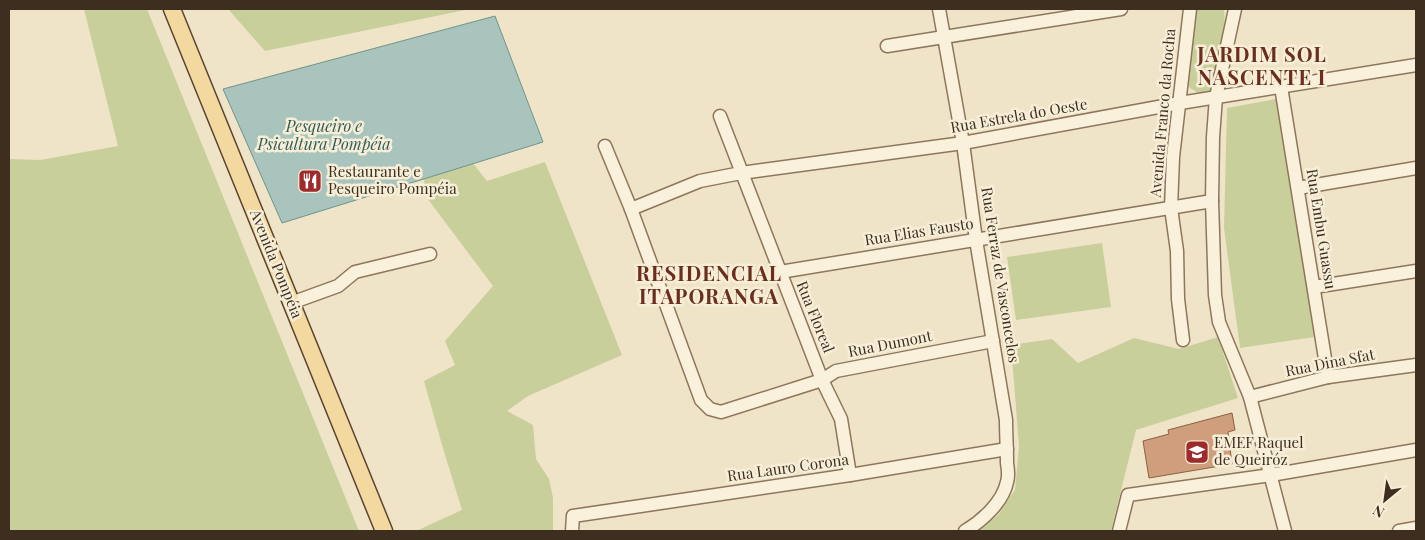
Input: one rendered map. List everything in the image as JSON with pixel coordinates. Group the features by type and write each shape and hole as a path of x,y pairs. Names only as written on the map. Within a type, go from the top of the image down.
{"main road":[{"name":"Avenida Pompéia","path":"172,9 383,528"}],"street":[{"name":"Rua Ferraz de Vasconcelos","path":"939,9 963,143 976,240 1006,420 1008,481 1005,490 990,511 975,525 965,531"},
{"path":"887,46 1121,9"},
{"name":"Avenida Franco da Rocha","path":"1183,340 1171,208 1173,157 1190,9"},
{"path":"1235,9 1216,97 1213,137 1212,201 1215,295 1219,322 1250,397 1285,531"},
{"name":"Rua Estrela do Oeste","path":"631,209 700,181 741,173 963,143 1180,103 1416,65"},
{"name":"Rua Embu Guassu","path":"1281,87 1328,377"},
{"name":"Rua Floreal","path":"720,116 822,380 841,419 850,475"},
{"path":"605,146 631,209"},
{"path":"1298,188 1416,168"},
{"name":"Rua Elias Fausto","path":"780,272 1212,201"},
{"name":"Rua Dumont","path":"631,209 701,400 710,409 721,412 822,380 836,371 993,341"},
{"path":"291,303 338,286 356,272 430,254"},
{"path":"1314,287 1416,270"},
{"name":"Rua Dina Sfat","path":"1250,397 1328,377 1416,365"},
{"name":"Rua Lauro Corona","path":"572,531 573,516 850,475 1007,449"},
{"path":"1119,531 1128,494 1270,475 1416,450"},
{"path":"1399,531 1416,528"}],"green space":[{"path":"84,9 147,9 359,531 9,531 9,159 40,160 118,146"},
{"path":"228,9 470,9 265,51"},
{"path":"1183,9 1224,9 1224,37 1220,72 1216,87 1206,98 1190,88 1181,74"},
{"path":"1276,99 1315,337 1240,348 1224,228 1227,108"},
{"path":"446,129 487,181 545,162 622,355 528,396 507,411 533,425 536,459 549,479 553,498 553,531 416,531 462,510 424,381 455,365 445,341 493,286 424,194 425,146"},
{"path":"1102,243 1111,307 1016,320 1007,257"},
{"path":"1218,337 1238,398 1136,430 1111,531 977,531 998,515 1015,490 1019,446 1011,345 1052,339 1078,363 1134,338 1179,349"}],"water":[{"name":"Pesqueiro e Psicultura Pompéia","path":"495,16 543,142 282,223 223,89"}],"building":[{"name":"EMEF Raquel de Queiróz","path":"1232,413 1235,430 1228,432 1232,464 1149,478 1143,441 1169,434 1168,430"}],"place":[{"name":"Restaurante e Pesqueiro Pompéia","path":"310,181"},
{"name":"EMEF Raquel de Queiróz","path":"1197,452"}],"district":[{"name":"JARDIM SOL NASCENTE I","path":"1262,66"},
{"name":"RESIDENCIAL ITAPORANGA","path":"709,286"}]}
